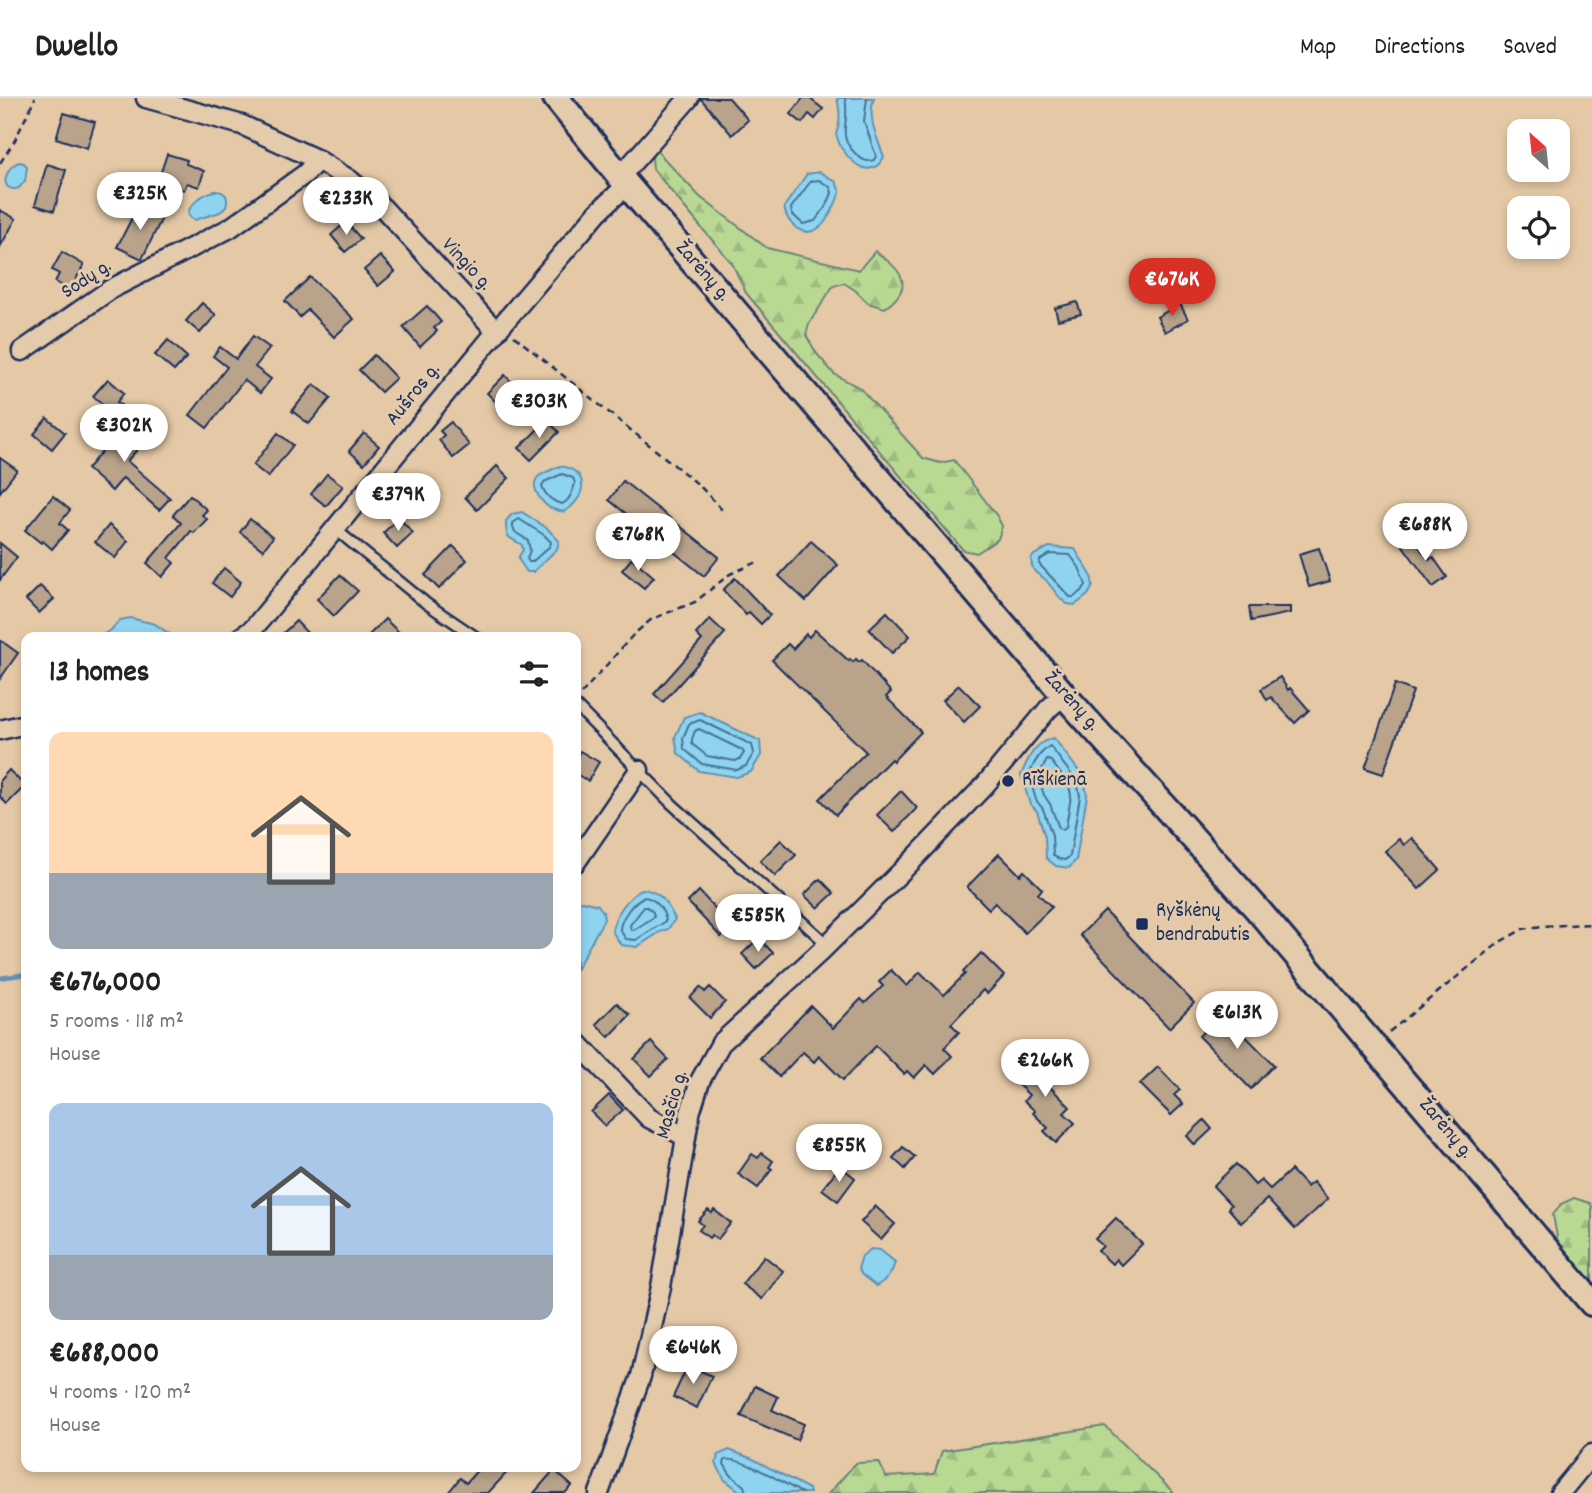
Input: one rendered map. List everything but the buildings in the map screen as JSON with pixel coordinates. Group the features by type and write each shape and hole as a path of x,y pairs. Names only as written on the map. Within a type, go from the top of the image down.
{"main road":[{"name":"Žarėnų g.","path":"556,98 623,181 1064,695 1258,910 1592,1303"}],"street":[{"name":"Vingio g.","path":"146,98 242,125 318,160 350,180 383,208 498,329"},
{"name":"Aušros g.","path":"248,632 598,212 688,98"},
{"name":"Sodų g.","path":"22,351 111,289 230,228 305,174 318,160"},
{"name":"Masčio g.","path":"599,1493 641,1376 661,1287 690,1113 700,1081 721,1043 828,945 913,860 985,786 1049,708 1064,695"},
{"path":"0,730 21,725"},
{"path":"581,855 639,770"},
{"path":"581,1046 649,1118 686,1136"},
{"path":"1560,1493 1592,1454"}],"lane":[{"path":"335,529 427,604 469,632"},
{"path":"581,711 672,804 828,945"}],"path":[{"path":"0,163 15,140 35,98"},
{"path":"498,329 614,415 699,485 724,512"},
{"path":"581,694 634,634 652,619 695,602 730,574 760,561"},
{"path":"1372,1045 1500,942 1523,929 1592,924"}],"green space":[{"path":"656,150 700,197 767,248 859,270 875,251 891,264 903,284 901,292 885,308 868,303 844,283 833,286 809,324 806,335 817,354 834,374 860,388 923,458 940,463 954,460 997,516 1002,526 998,539 977,553 963,550 746,293 732,263 653,169 652,157"},
{"path":"1574,1198 1590,1203 1592,1207 1592,1283 1558,1243 1553,1215 1561,1204"},
{"path":"1105,1426 1174,1493 829,1493 856,1463 879,1462 886,1477 934,1474 942,1451"}],"water":[{"path":"837,98 874,98 872,121 884,157 874,167 869,169 858,165 841,147 836,134 840,116"},
{"path":"19,162 27,167 25,181 19,188 13,189 6,184 7,175 13,165"},
{"path":"820,172 836,182 840,192 823,224 814,231 802,231 788,219 784,207 807,174"},
{"path":"214,191 226,195 226,207 220,212 195,220 190,217 188,213 195,202"},
{"path":"560,466 577,474 582,487 576,501 563,512 547,506 538,496 535,487 539,476"},
{"path":"522,512 548,529 559,541 557,549 533,572 527,572 519,560 522,545 509,537 507,532 506,521 512,514"},
{"path":"1049,547 1075,549 1091,575 1093,586 1088,595 1075,605 1067,604 1061,599 1032,566 1031,559 1034,555"},
{"path":"130,618 155,624 167,632 108,632 120,620"},
{"path":"700,712 760,741 761,755 751,772 737,777 699,771 678,753 675,737 684,717"},
{"path":"1054,738 1084,778 1087,795 1076,860 1069,868 1056,866 1046,858 1045,837 1021,775 1037,747"},
{"path":"642,889 659,895 675,919 668,929 637,947 621,945 612,931 616,919 627,902"},
{"path":"581,901 598,905 604,919 581,961"},
{"path":"871,1249 880,1250 895,1262 888,1276 876,1286 858,1269 862,1256"},
{"path":"729,1450 753,1459 809,1489 810,1493 742,1493 724,1479 716,1463 718,1455"}],"waterway":[{"path":"0,978 21,975"}],"place":[{"name":"Rīškienā","path":"1008,781"},
{"name":"Ryškėnų bendrabutis","path":"1142,924"}]}
